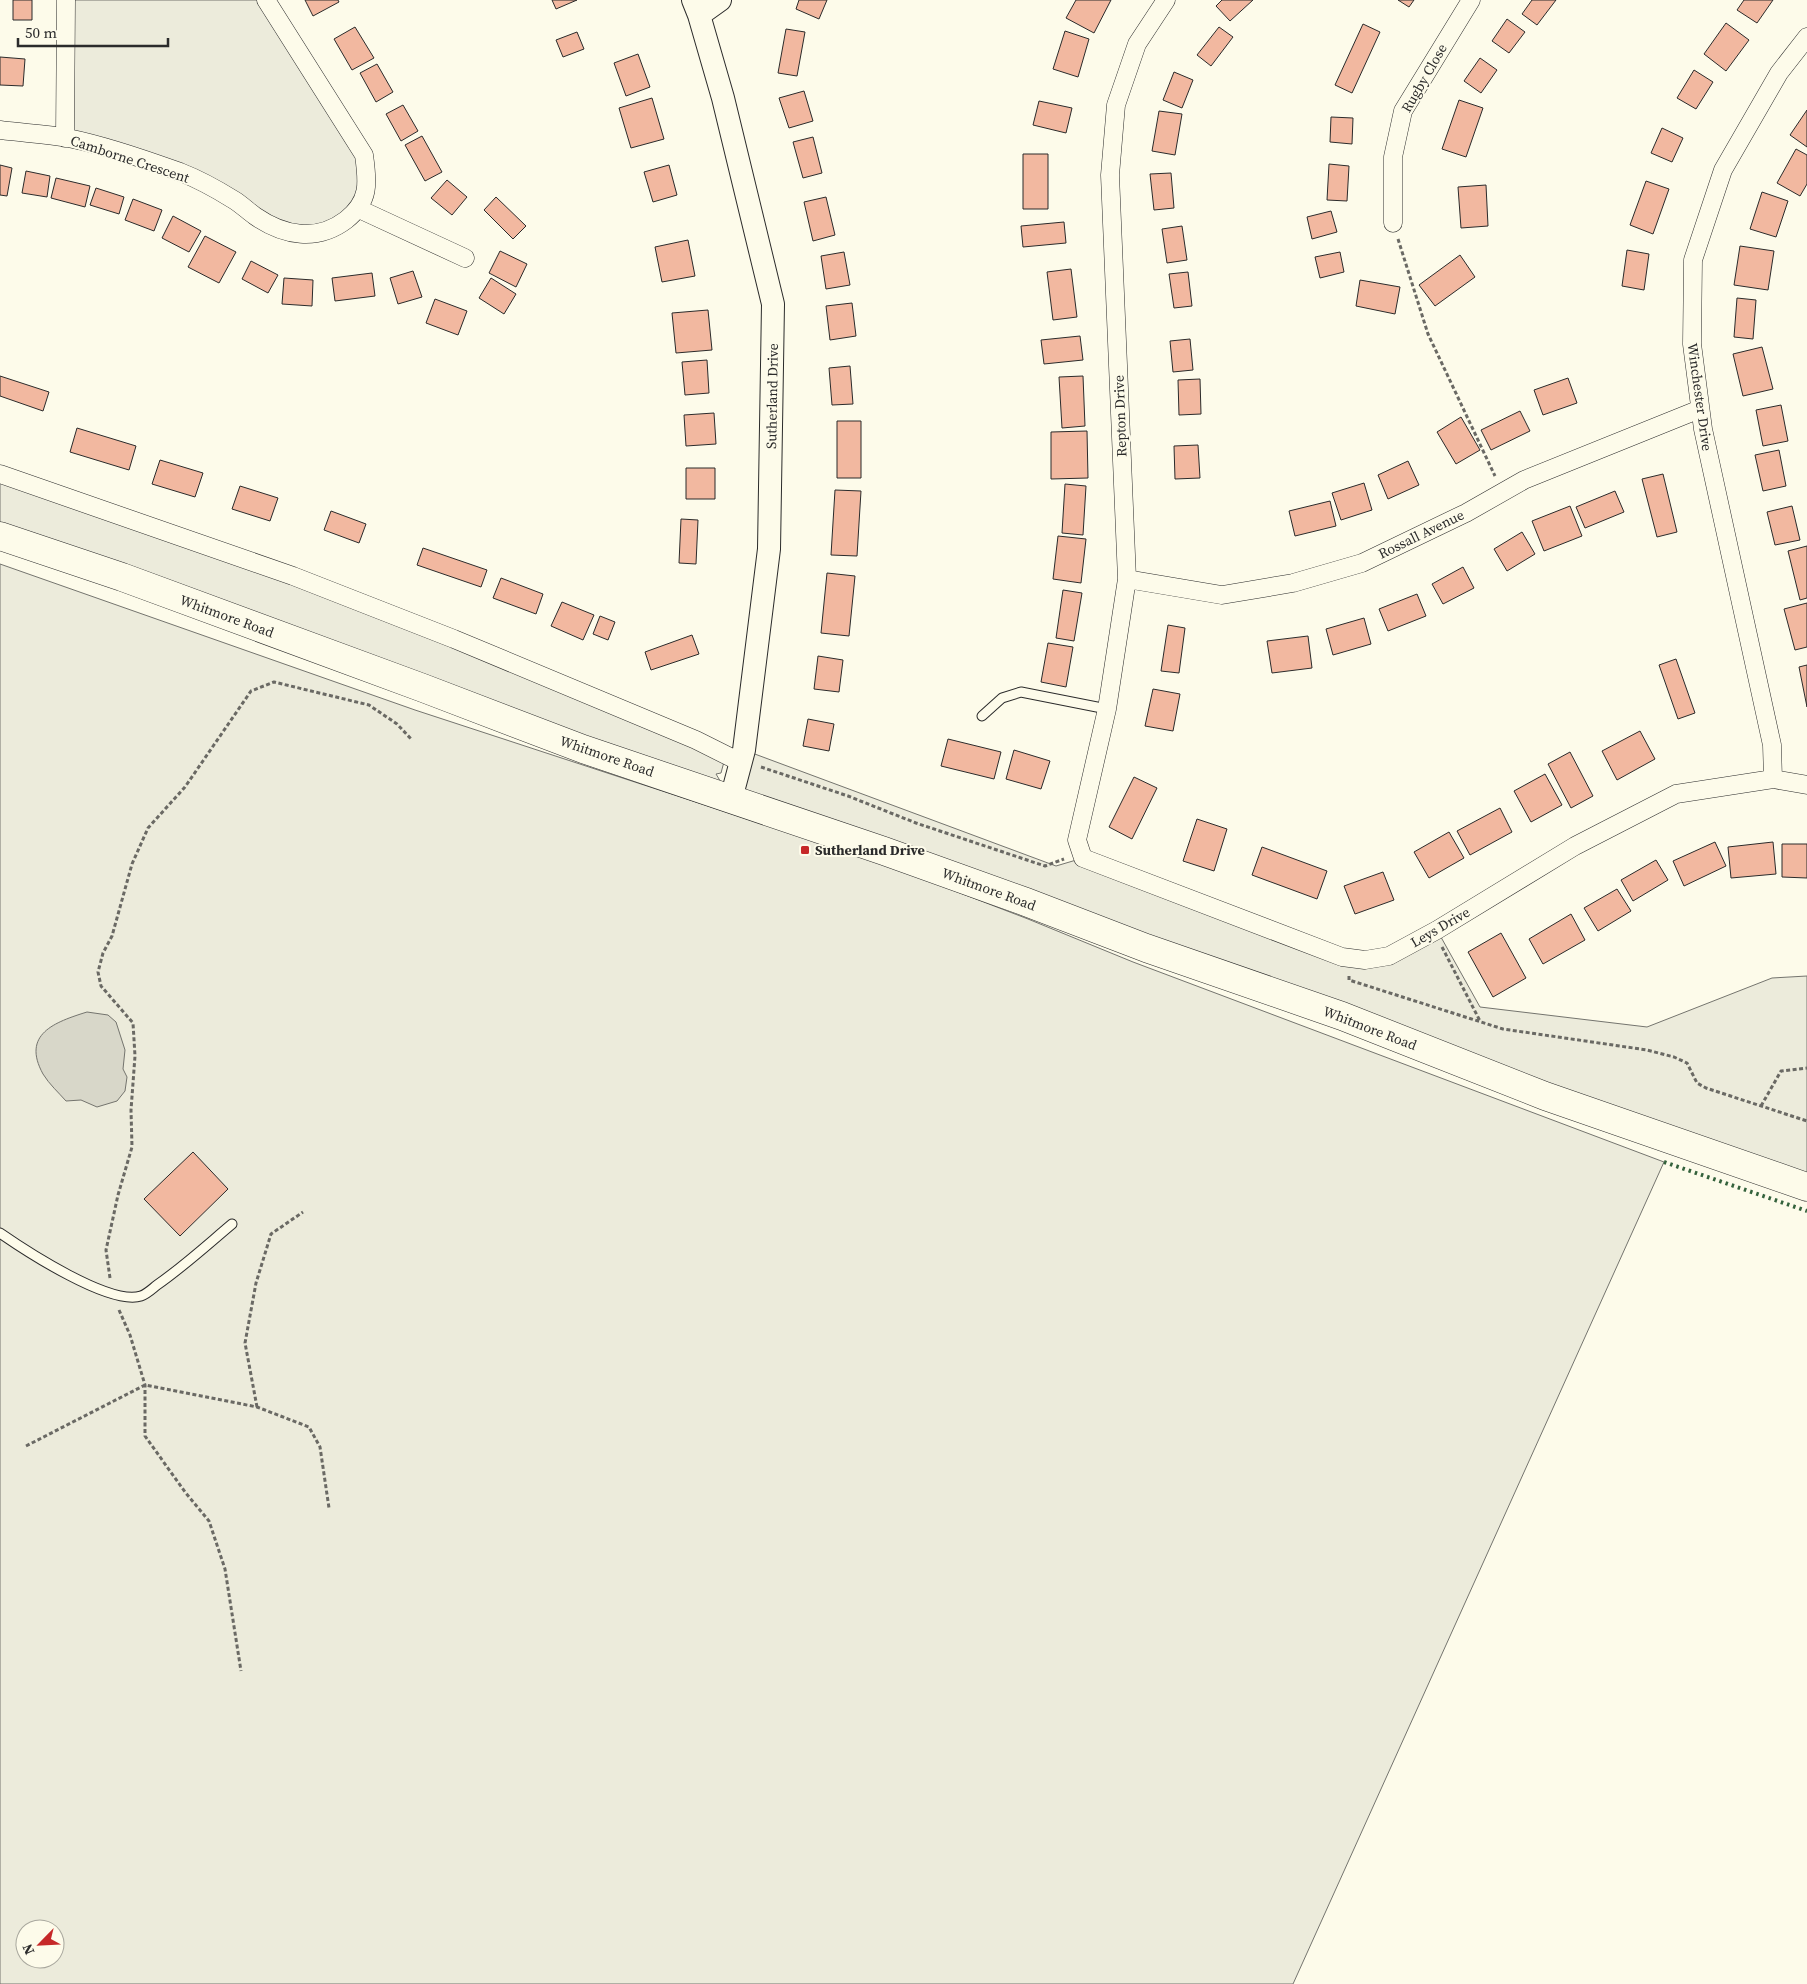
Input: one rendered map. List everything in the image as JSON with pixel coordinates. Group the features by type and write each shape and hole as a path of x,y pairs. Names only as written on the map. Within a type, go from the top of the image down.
{"highway":[{"name":"Whitmore Road","path":"0,536 122,577 582,749 1026,902 1146,948 1342,1016 1545,1096 1807,1187"}],"street":[{"path":"65,138 66,0"},
{"path":"266,0 364,155 367,177 365,198 359,209 465,258"},
{"path":"696,7 720,0"},
{"name":"Repton Drive","path":"1080,846 1107,709 1126,579 1110,175 1116,105 1137,44 1166,0"},
{"name":"Rugby Close","path":"1393,223 1393,157 1404,111 1471,0"},
{"name":"Sutherland Drive","path":"696,7 723,98 774,304 769,548 744,750 731,800"},
{"name":"Winchester Drive","path":"1773,779 1772,746 1700,410 1692,344 1693,260 1724,170 1779,73 1807,37"},
{"name":"Camborne Crescent","path":"0,130 84,142 182,173 234,200 256,217 283,231 303,234 324,232 340,224 359,209"},
{"name":"Rossall Avenue","path":"1126,579 1222,594 1293,583 1362,564 1466,513 1524,480 1700,410"},
{"path":"0,474 302,580 454,639 696,740 740,762"},
{"name":"Leys Drive","path":"1080,846 1084,858 1345,958 1365,960 1389,956 1433,932 1575,846 1676,794 1773,779 1807,785"}],"lane":[{"path":"982,716 1002,698 1021,692 1107,709"},
{"path":"0,1232 28,1252 91,1286 125,1298 142,1296 232,1224"}],"path":[{"path":"1393,223 1428,334 1503,492"},
{"path":"241,1671 225,1569 209,1521 185,1492 145,1436 145,1385 130,1335 112,1293 106,1250 118,1195 132,1147 131,1110 135,1056 133,1023 101,986 98,972 103,954 112,936 132,864 148,828 184,787 251,691 274,682 369,705 397,724 412,740"},
{"path":"740,762 770,769 848,796 916,823 1045,866 1080,846"},
{"path":"1433,932 1480,1022"},
{"path":"1345,958 1349,980 1502,1029 1647,1050 1674,1057 1687,1063 1696,1083 1701,1086 1807,1121"},
{"path":"1762,1106 1781,1071 1807,1068"},
{"path":"257,1406 245,1342 256,1282 270,1234 302,1212"},
{"path":"26,1446 145,1385 257,1406 309,1427 320,1446 329,1508"}],"shaded area":[{"path":"66,0 266,0 364,155 359,209 303,234 182,173 65,138"},
{"path":"0,474 261,565 454,639 696,740 702,749 725,758 721,773 716,774 731,799 603,755 262,630 249,627 121,575 0,534"},
{"path":"0,564 415,710 882,863 1133,962 1664,1162 1293,1984 0,1984"},
{"path":"744,750 1056,866 1083,858 1342,957 1365,960 1389,956 1437,930 1480,1007 1647,1027 1772,978 1807,976 1807,1187 1545,1096 1342,1016 1126,941 1021,900 731,799"},
{"path":"87,1012 108,1015 116,1022 125,1050 123,1069 127,1077 125,1091 117,1101 97,1107 81,1100 66,1101 45,1078 37,1060 36,1049 39,1039 45,1032 53,1025"}],"building":[{"path":"13,0 32,0 32,20 13,20"},
{"path":"305,0 338,0 339,2 313,16"},
{"path":"552,0 577,0 556,9"},
{"path":"799,0 827,0 819,19 796,9"},
{"path":"1076,0 1111,0 1094,33 1066,18"},
{"path":"1222,0 1253,0 1230,21 1216,6"},
{"path":"1398,0 1414,0 1409,7"},
{"path":"1532,0 1556,0 1537,25 1522,14"},
{"path":"1744,0 1773,0 1757,23 1737,10"},
{"path":"1507,19 1525,32 1509,53 1492,41"},
{"path":"1726,23 1749,40 1726,71 1704,54"},
{"path":"1363,24 1380,32 1352,93 1335,85"},
{"path":"355,27 374,58 352,70 334,39"},
{"path":"1219,27 1233,37 1211,66 1197,55"},
{"path":"786,29 805,32 797,76 778,73"},
{"path":"1065,31 1089,39 1078,77 1053,69"},
{"path":"577,32 584,49 563,57 556,40"},
{"path":"638,54 650,87 626,96 614,63"},
{"path":"0,57 25,59 23,86 0,85"},
{"path":"1480,58 1497,70 1481,93 1464,81"},
{"path":"377,64 393,92 376,102 360,73"},
{"path":"1694,70 1713,82 1696,109 1677,98"},
{"path":"1174,72 1193,80 1182,108 1163,100"},
{"path":"804,91 813,121 789,128 779,98"},
{"path":"652,98 664,139 631,148 619,108"},
{"path":"1459,100 1483,108 1466,157 1442,149"},
{"path":"1039,101 1072,108 1066,133 1033,125"},
{"path":"403,105 418,131 401,141 386,114"},
{"path":"1807,110 1807,147 1790,135"},
{"path":"1159,111 1182,114 1175,155 1152,151"},
{"path":"1331,117 1353,118 1352,144 1330,142"},
{"path":"1662,128 1683,138 1672,162 1651,153"},
{"path":"422,136 442,172 425,181 405,145"},
{"path":"813,137 822,173 803,178 793,142"},
{"path":"1796,149 1807,155 1807,184 1800,196 1777,183"},
{"path":"1023,154 1048,154 1048,209 1023,209"},
{"path":"1329,164 1349,166 1347,201 1327,200"},
{"path":"0,165 12,168 7,196 0,195"},
{"path":"669,165 677,195 653,202 644,172"},
{"path":"26,171 50,176 47,197 22,193"},
{"path":"1171,173 1174,208 1154,210 1150,174"},
{"path":"56,178 90,186 85,207 51,198"},
{"path":"447,180 467,197 452,215 431,198"},
{"path":"1646,181 1669,189 1653,234 1630,225"},
{"path":"1486,185 1488,226 1461,228 1458,187"},
{"path":"96,188 124,197 119,214 90,205"},
{"path":"1762,192 1788,201 1776,237 1750,229"},
{"path":"496,197 526,226 513,239 484,210"},
{"path":"826,197 835,235 813,241 804,202"},
{"path":"133,199 162,210 154,231 125,220"},
{"path":"1331,211 1337,232 1312,239 1307,217"},
{"path":"173,216 201,231 189,252 162,238"},
{"path":"1064,222 1066,243 1023,247 1021,226"},
{"path":"1182,226 1187,260 1167,263 1162,229"},
{"path":"205,236 236,252 219,283 188,267"},
{"path":"688,240 695,276 662,282 655,247"},
{"path":"1740,246 1774,251 1768,290 1734,285"},
{"path":"1627,250 1649,254 1644,290 1622,286"},
{"path":"500,251 527,264 516,287 489,273"},
{"path":"844,252 850,285 826,289 821,256"},
{"path":"1340,252 1344,272 1320,278 1315,257"},
{"path":"1460,255 1475,277 1435,306 1419,285"},
{"path":"251,261 278,275 268,293 242,279"},
{"path":"1071,269 1077,317 1053,320 1047,272"},
{"path":"413,271 422,297 398,304 390,278"},
{"path":"1188,272 1192,306 1174,308 1169,274"},
{"path":"372,273 375,296 335,301 332,278"},
{"path":"284,278 313,280 312,306 282,304"},
{"path":"491,278 516,294 504,314 479,298"},
{"path":"1360,280 1400,287 1395,314 1356,306"},
{"path":"1737,298 1756,300 1753,339 1734,337"},
{"path":"435,299 467,311 458,335 426,323"},
{"path":"852,303 856,336 830,340 826,306"},
{"path":"708,310 712,350 676,353 672,313"},
{"path":"1080,336 1083,360 1044,364 1041,340"},
{"path":"1190,339 1193,370 1173,372 1170,341"},
{"path":"1762,347 1773,389 1743,396 1733,354"},
{"path":"707,360 709,393 685,395 682,362"},
{"path":"850,366 853,404 832,405 829,368"},
{"path":"0,376 49,392 43,411 0,396"},
{"path":"1083,376 1085,426 1062,428 1059,377"},
{"path":"1568,378 1577,403 1543,415 1534,390"},
{"path":"1200,379 1201,414 1179,415 1178,380"},
{"path":"1781,405 1788,441 1763,446 1756,410"},
{"path":"1520,411 1530,431 1491,450 1481,430"},
{"path":"714,413 716,444 686,446 684,415"},
{"path":"1461,417 1480,450 1456,464 1437,432"},
{"path":"837,421 861,421 861,478 837,478"},
{"path":"77,428 136,446 129,470 70,452"},
{"path":"1087,431 1088,478 1051,479 1051,432"},
{"path":"1198,445 1200,478 1175,479 1174,446"},
{"path":"1779,450 1786,486 1763,491 1755,455"},
{"path":"160,460 203,473 195,497 152,484"},
{"path":"1408,461 1419,485 1388,499 1378,475"},
{"path":"686,468 715,468 715,499 686,499"},
{"path":"1663,474 1677,532 1657,537 1642,479"},
{"path":"1364,483 1372,510 1341,520 1332,493"},
{"path":"1065,484 1086,486 1083,535 1062,533"},
{"path":"240,486 278,498 270,521 232,509"},
{"path":"835,490 861,491 857,556 831,555"},
{"path":"1615,491 1624,512 1585,528 1576,507"},
{"path":"1330,501 1336,526 1295,536 1289,511"},
{"path":"1570,506 1582,536 1544,551 1532,521"},
{"path":"1792,506 1800,540 1775,545 1767,512"},
{"path":"331,511 366,524 359,543 324,530"},
{"path":"681,519 698,520 696,564 679,563"},
{"path":"1522,532 1535,554 1507,571 1494,549"},
{"path":"1058,536 1086,539 1081,583 1053,579"},
{"path":"1807,546 1807,598 1800,600 1788,551"},
{"path":"423,548 487,570 481,587 417,565"},
{"path":"1463,567 1474,588 1443,604 1432,584"},
{"path":"827,573 855,576 849,636 821,633"},
{"path":"501,578 543,594 536,614 493,598"},
{"path":"1063,590 1082,593 1074,641 1056,638"},
{"path":"1417,594 1426,616 1388,631 1379,609"},
{"path":"562,602 594,615 583,640 551,626"},
{"path":"1807,603 1807,647 1795,650 1784,609"},
{"path":"600,616 615,622 608,640 593,634"},
{"path":"1364,618 1371,644 1333,655 1326,629"},
{"path":"1168,625 1185,628 1179,673 1161,671"},
{"path":"692,635 699,654 651,670 645,652"},
{"path":"1308,636 1312,668 1272,673 1267,641"},
{"path":"1048,643 1073,647 1066,687 1041,682"},
{"path":"818,656 843,660 839,692 814,689"},
{"path":"1676,659 1695,713 1678,719 1659,665"},
{"path":"1807,665 1807,707 1799,667"},
{"path":"1153,689 1180,694 1173,731 1145,726"},
{"path":"808,719 834,724 829,751 803,746"},
{"path":"1640,731 1655,759 1617,780 1602,751"},
{"path":"948,739 1001,752 994,779 941,766"},
{"path":"1014,750 1050,761 1041,789 1006,779"},
{"path":"1570,752 1593,796 1571,808 1548,764"},
{"path":"1545,774 1562,805 1531,822 1514,791"},
{"path":"1134,777 1157,788 1132,839 1109,827"},
{"path":"1500,808 1512,832 1470,855 1457,831"},
{"path":"1197,819 1227,829 1214,871 1183,861"},
{"path":"1449,832 1464,858 1429,878 1414,852"},
{"path":"1715,842 1726,866 1684,886 1673,861"},
{"path":"1773,842 1776,874 1731,878 1728,847"},
{"path":"1782,844 1807,844 1807,878 1782,877"},
{"path":"1262,847 1327,871 1317,899 1252,875"},
{"path":"1656,860 1668,880 1633,901 1621,880"},
{"path":"1383,872 1394,900 1355,914 1344,886"},
{"path":"1617,889 1631,911 1598,931 1584,908"},
{"path":"1571,914 1585,940 1543,964 1529,939"},
{"path":"1501,933 1526,978 1493,997 1468,952"},
{"path":"193,1152 228,1189 180,1236 144,1199"}],"hedge":[{"path":"1664,1162 1807,1211"}],"place":[{"name":"Sutherland Drive","path":"805,850"}]}
